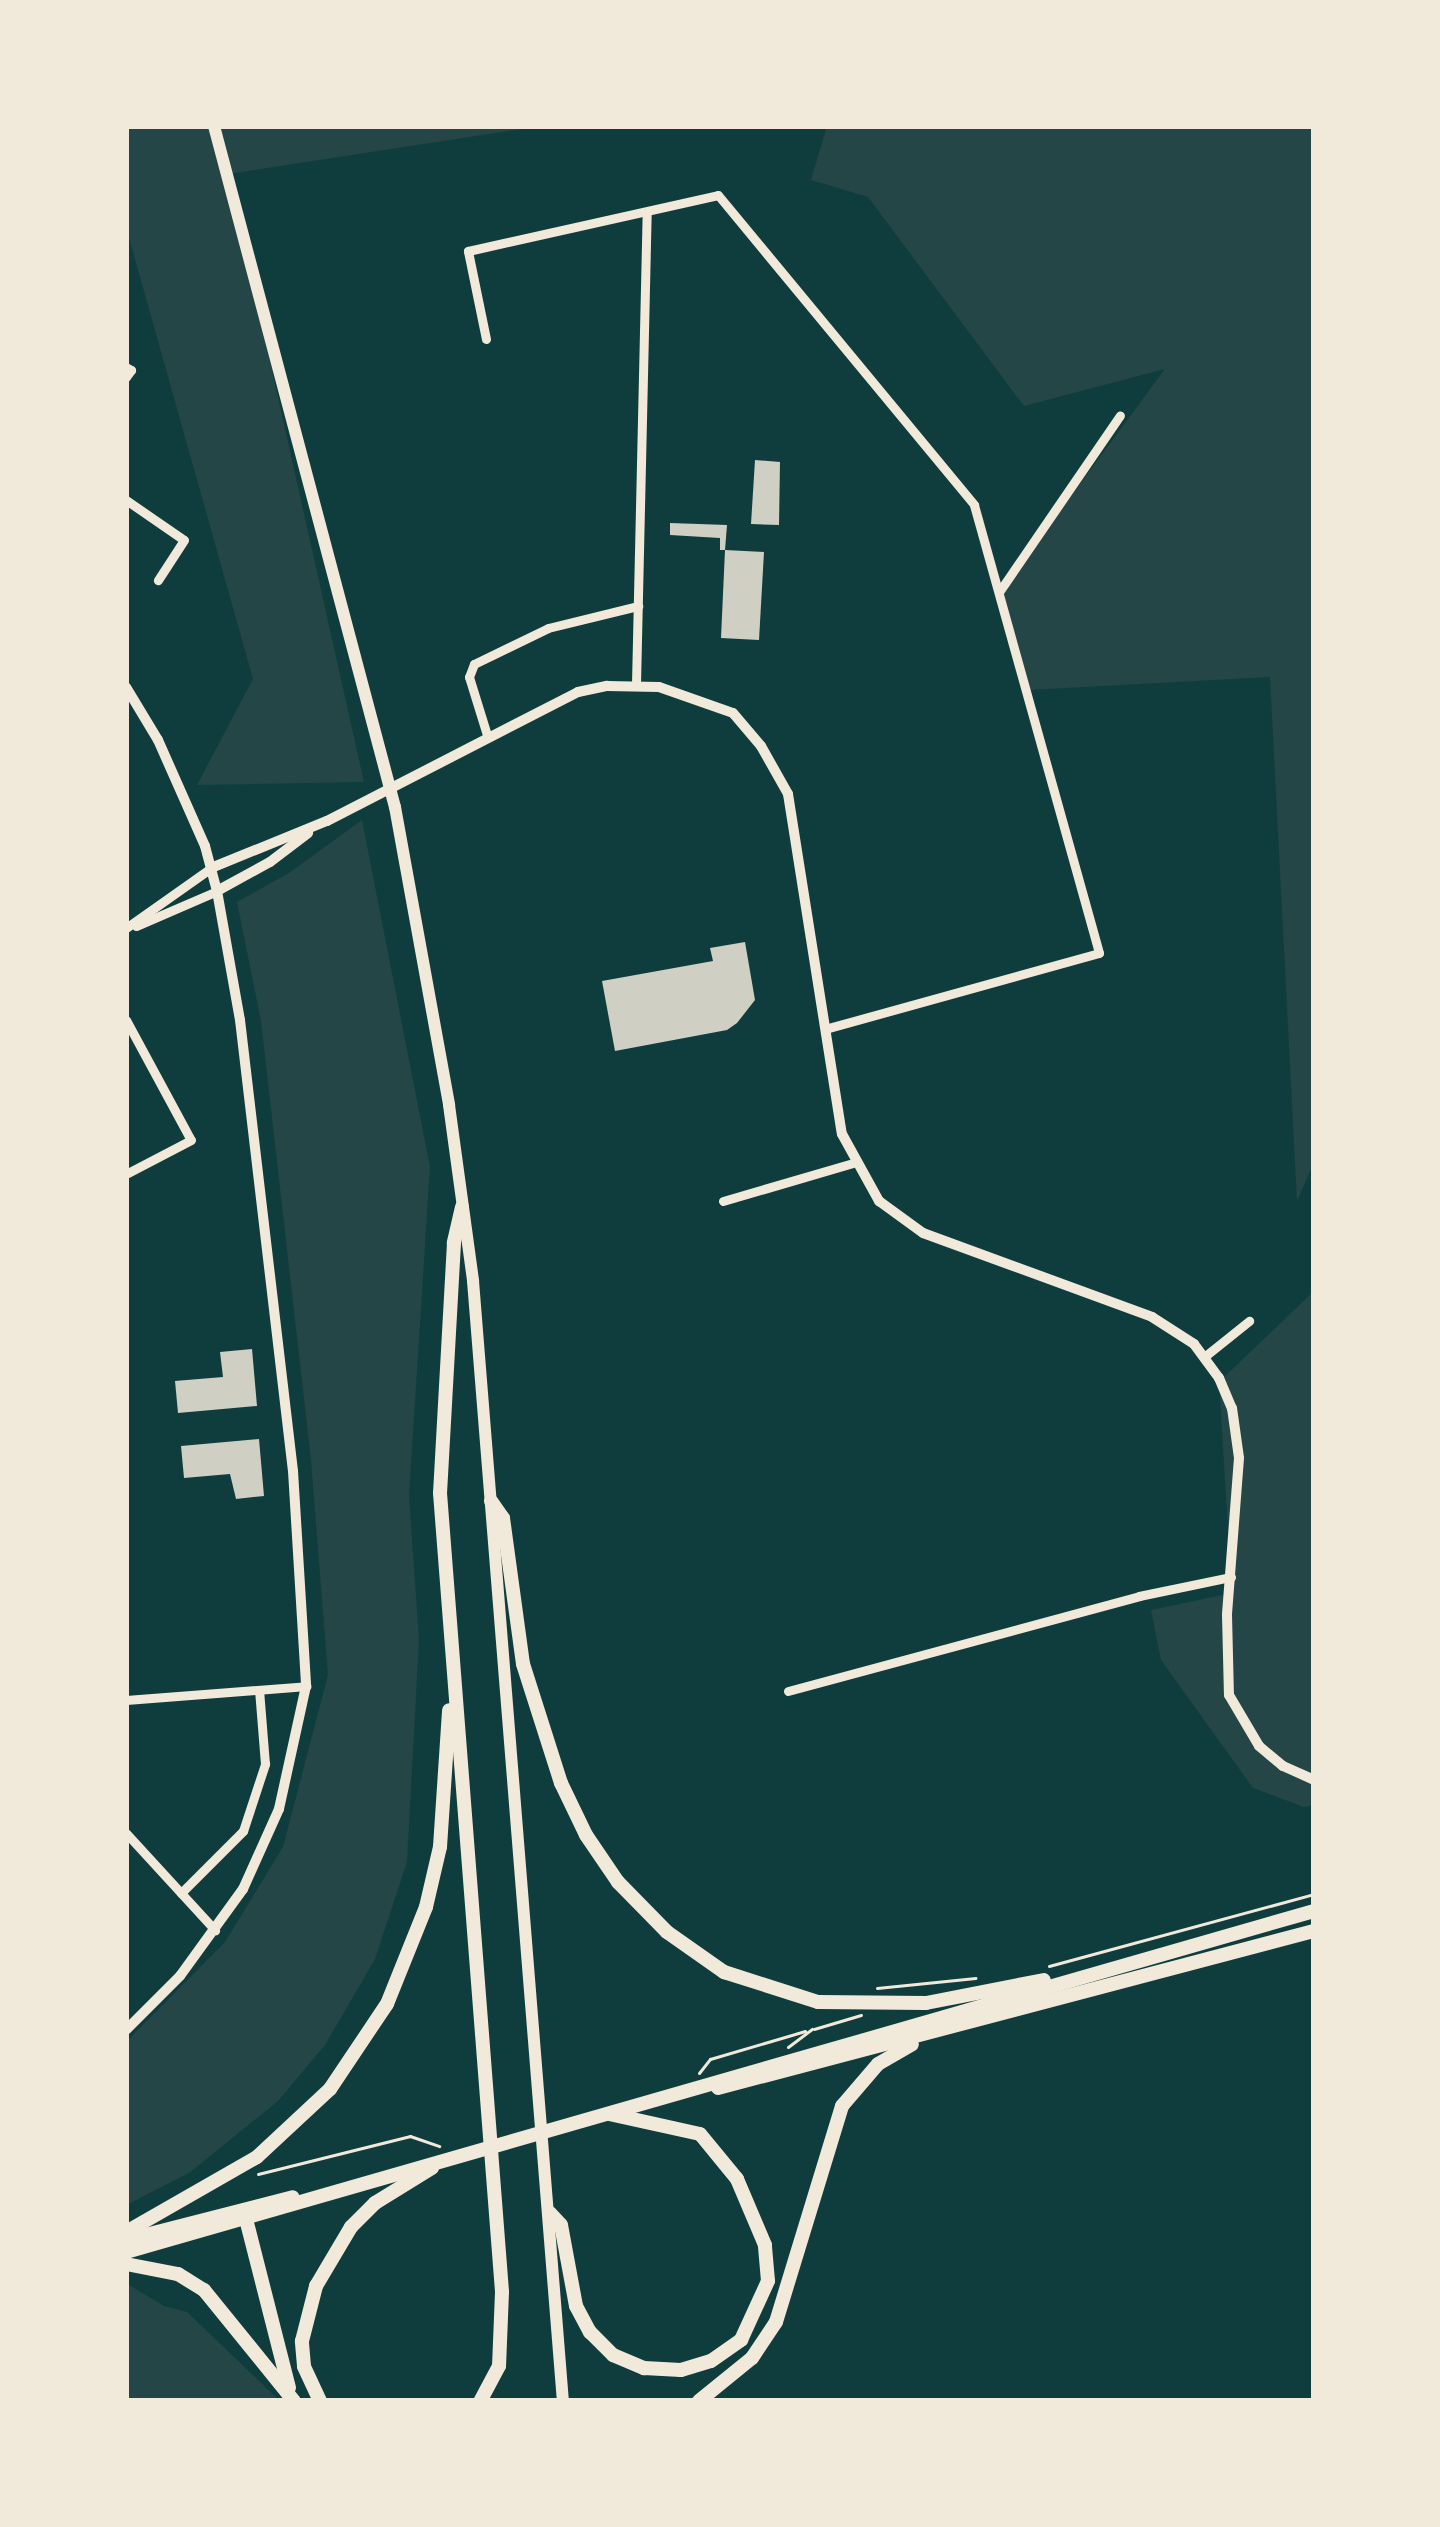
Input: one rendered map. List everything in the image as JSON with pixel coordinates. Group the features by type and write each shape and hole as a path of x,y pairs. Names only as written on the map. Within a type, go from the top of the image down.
{"main road":[{"path":"214,126 395,807 429,979 462,1208 491,1501 563,2401"},
{"path":"462,1208 454,1244 440,1493 503,2311 499,2366 480,2401"},
{"path":"491,1501 503,1518 523,1664 561,1783 586,1835 618,1882 667,1932 724,1972 818,2002 926,2003 1114,1970"},
{"path":"126,2236 257,2157 330,2089 387,2004 426,1907 440,1846 450,1669"},
{"path":"126,2252 246,2219 449,2151 610,2114 1314,1911"},
{"path":"637,2105 1314,1931"},
{"path":"699,2401 752,2358 776,2322 830,2133 850,2094 878,2063 907,2045 997,2021 1015,2009"},
{"path":"550,2213 561,2224 576,2306 590,2332 614,2355 644,2368 682,2370 711,2361 741,2340 768,2281 765,2245 737,2179 700,2134 610,2114"},
{"path":"320,2401 304,2366 302,2341 316,2286 351,2227 375,2203 449,2151"},
{"path":"126,2236 310,2196"},
{"path":"246,2219 266,2202"},
{"path":"246,2219 293,2400"},
{"path":"126,2264 178,2274 204,2290 293,2400"}],"street":[{"path":"486,339 467,250 646,215 718,195 974,505 1099,952 825,1029"},
{"path":"636,684 646,215"},
{"path":"126,367 131,370 126,377"},
{"path":"999,592 1120,415"},
{"path":"126,500 184,540 158,580"},
{"path":"488,735 469,677 474,664 548,628 638,606"},
{"path":"126,929 211,868 324,822 578,692 636,684 724,707 746,725 776,767 792,809 842,1134 879,1201 923,1233 1152,1317 1204,1358 1220,1378 1237,1426 1239,1479 1229,1695 1259,1746 1282,1766 1314,1780"},
{"path":"126,687 158,740 217,890 246,1064 293,1471 306,1686 279,1809 243,1889 180,1976 126,2030"},
{"path":"126,929 271,862 324,822"},
{"path":"126,1020 190,1140 126,1174"},
{"path":"723,1201 856,1162"},
{"path":"1204,1358 1250,1321"},
{"path":"788,1691 1138,1596 1231,1577"},
{"path":"126,1700 306,1686"},
{"path":"182,1893 243,1831 265,1764 259,1690"},
{"path":"126,1833 215,1930"}],"path":[{"path":"1050,1966 1314,1894"},
{"path":"880,1987 980,1978"},
{"path":"694,2079 710,2059 858,2018 867,2009"},
{"path":"270,2173 410,2136 449,2151"}],"shaded area":[{"path":"126,126 541,126 228,174 364,782 197,785 253,679 126,227"},
{"path":"827,126 1314,126 1314,1162 1297,1201 1270,677 1027,690 1000,592 1165,369 1024,406 868,197 811,180"},
{"path":"362,820 430,1167 409,1495 419,1640 407,1862 375,1959 325,2045 278,2101 189,2173 126,2205 126,2042 225,1942 283,1847 328,1675 311,1460 261,1021 237,902 289,873"},
{"path":"1314,1291 1314,1805 1304,1807 1253,1788 1161,1660 1151,1610 1232,1593 1219,1382"},
{"path":"129,2285 164,2306 187,2312 280,2401 126,2401"}],"building":[{"path":"755,460 780,462 779,525 751,524"},
{"path":"670,523 727,525 725,550 720,550 720,538 670,535"},
{"path":"725,550 764,552 759,640 721,638"},
{"path":"745,942 755,1000 737,1023 727,1030 615,1051 602,981 713,961 710,948"},
{"path":"252,1349 257,1406 178,1413 175,1381 223,1377 220,1352"},
{"path":"259,1439 264,1496 236,1499 230,1474 184,1478 181,1446"}]}
